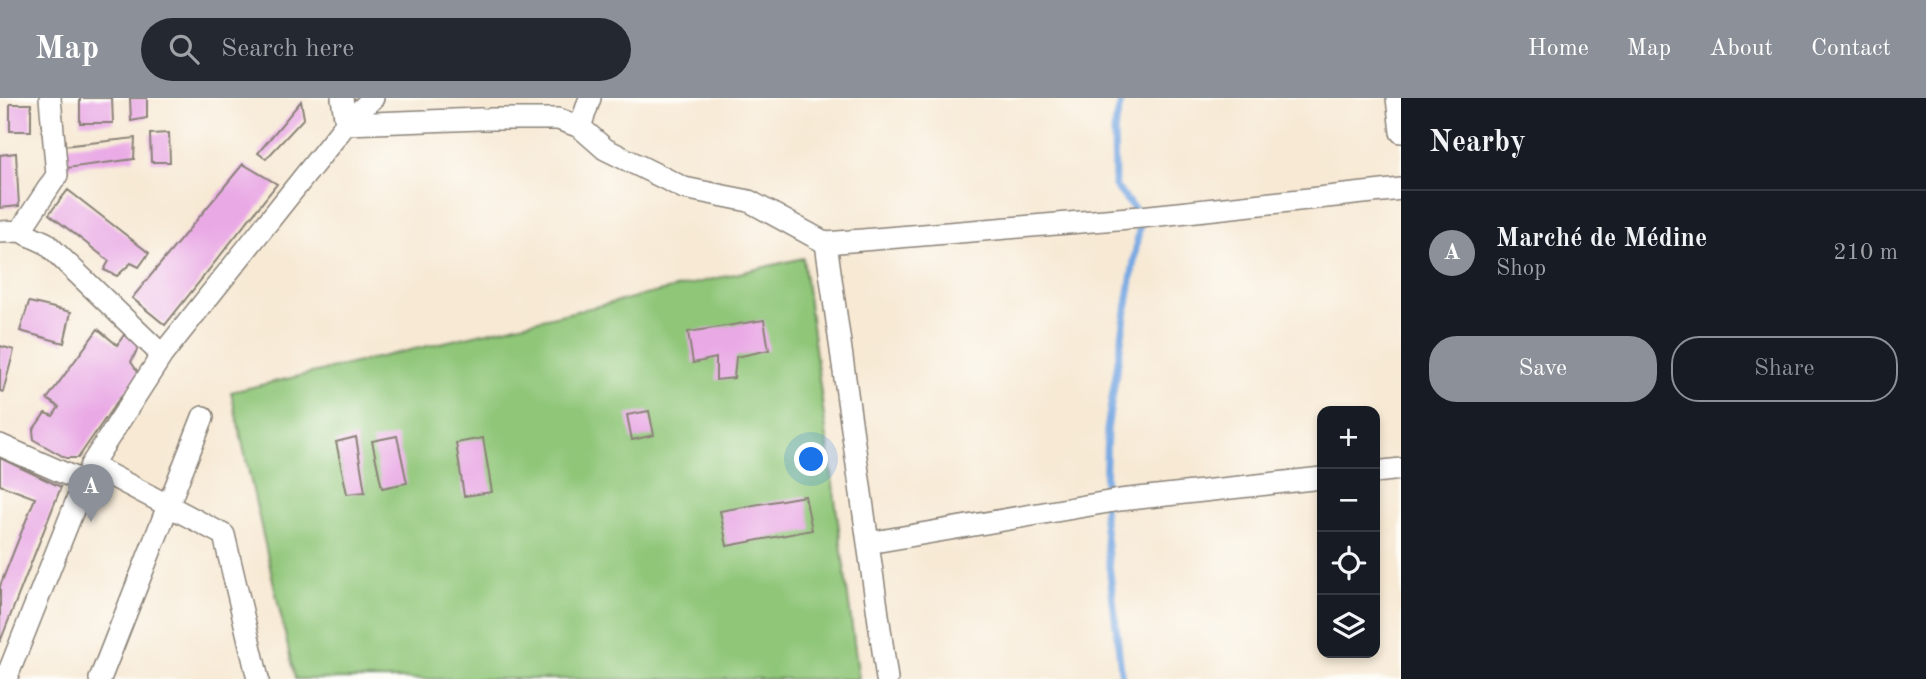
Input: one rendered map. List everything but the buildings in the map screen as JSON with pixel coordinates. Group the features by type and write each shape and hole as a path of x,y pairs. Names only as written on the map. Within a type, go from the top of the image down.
{"street":[{"path":"50,98 57,175 10,232 46,243 162,355"},
{"path":"342,98 346,124"},
{"path":"6,679 88,473 162,355 346,124 373,98"},
{"path":"580,127 590,98"},
{"path":"1397,98 1401,132"},
{"path":"346,124 558,119 580,127 605,149 684,188 750,201 826,243 1140,217 1401,189"},
{"path":"826,243 887,679"},
{"path":"100,679 203,417"},
{"path":"0,445 88,473 168,505 224,534 258,679"},
{"path":"1380,471 1401,469"},
{"path":"868,543 1120,500 1317,479"}],"green space":[{"path":"803,258 859,679 295,679 231,392"}],"waterway":[{"path":"1122,98 1114,130 1115,186 1141,217 1107,430 1104,520 1122,679"}],"place":[{"name":"Marché de Médine","path":"91,522"}]}
